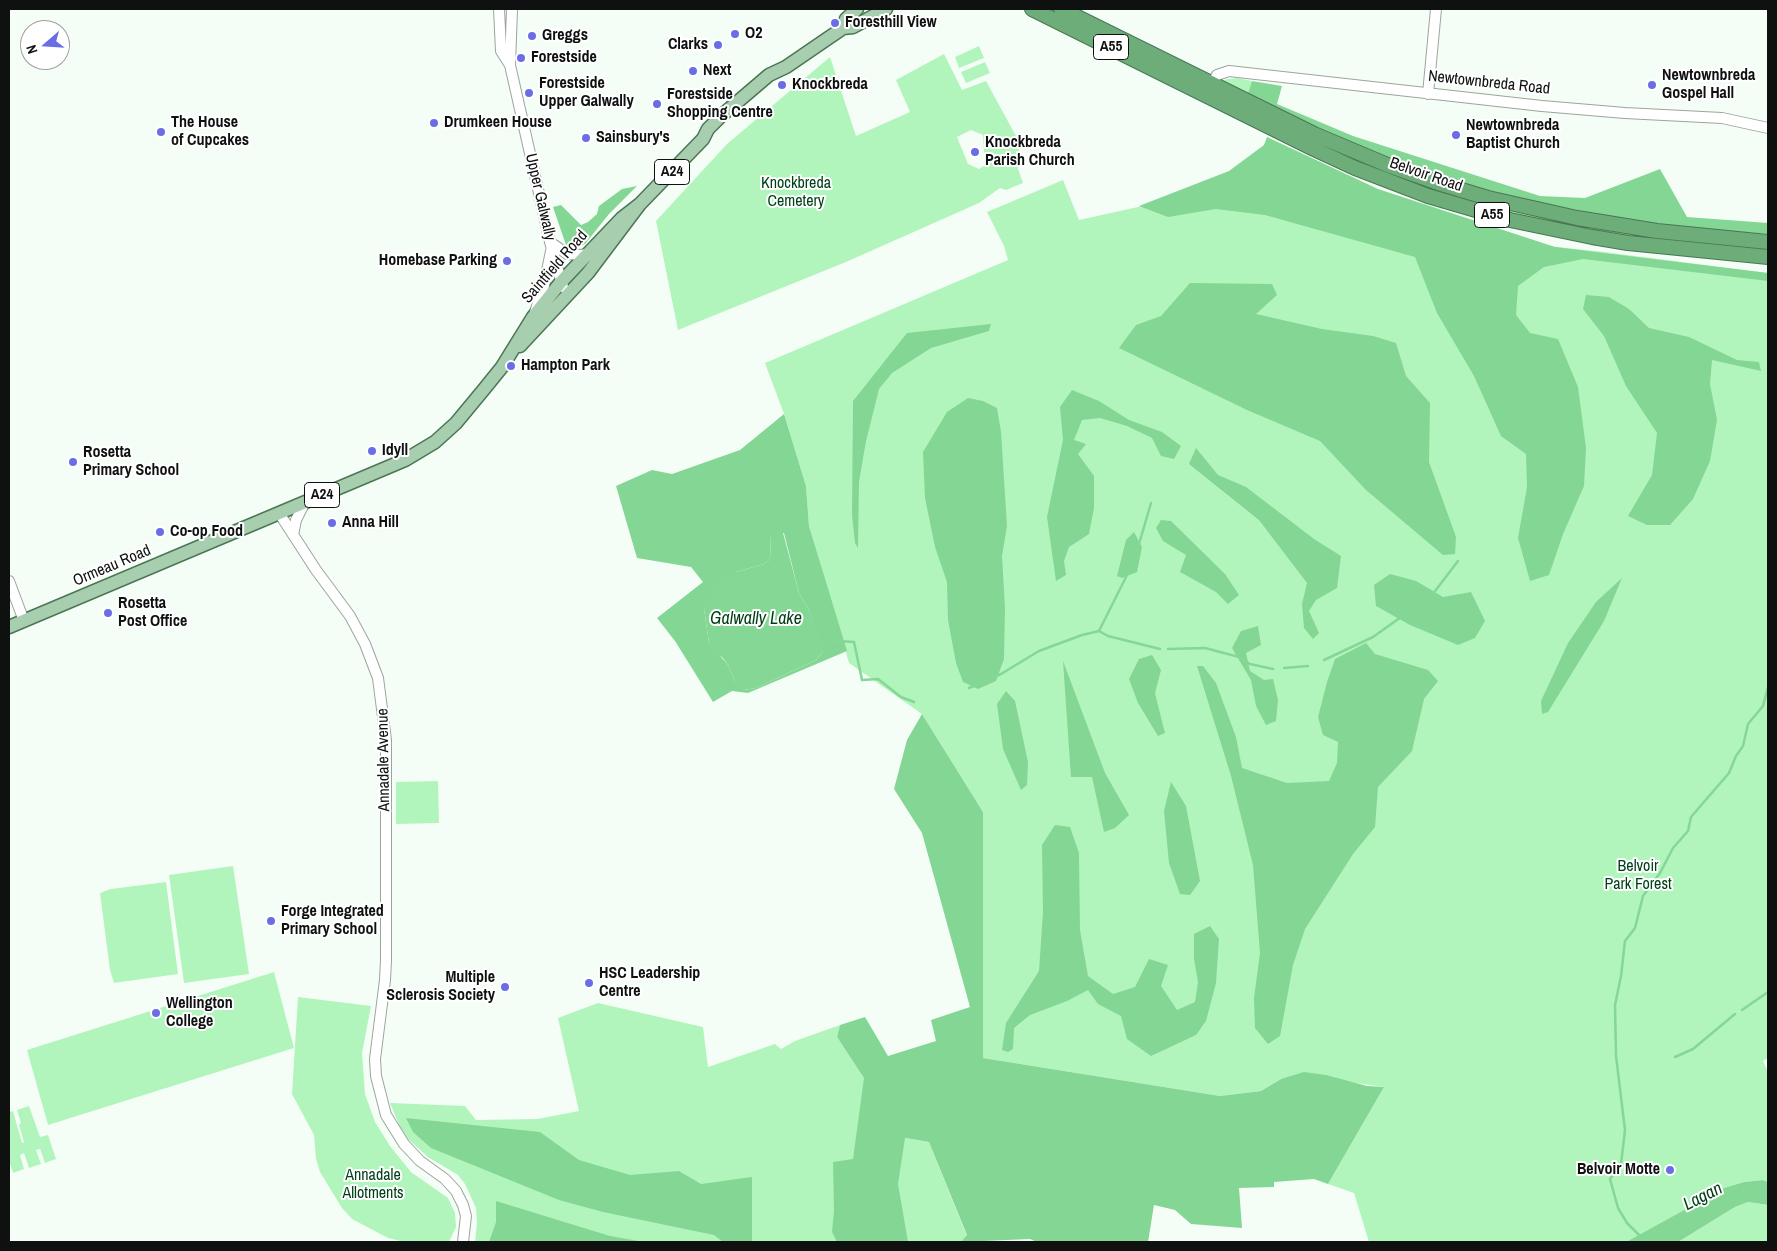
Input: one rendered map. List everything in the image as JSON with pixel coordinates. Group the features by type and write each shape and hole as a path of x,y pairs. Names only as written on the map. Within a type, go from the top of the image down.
{"highway":[{"name":"A55","path":"1032,9 1209,90"},
{"name":"A55","path":"1060,9 1209,90"},
{"name":"Belvoir Road","path":"1209,90 1350,150 1438,183 1488,198 1577,218 1631,227 1768,242"},
{"name":"Belvoir Road","path":"1209,90 1355,168 1428,196 1492,215 1628,243 1768,258"}],"main road":[{"name":"Saintfield Road","path":"843,28 846,19 857,9"},
{"name":"Saintfield Road","path":"506,361 533,317 561,282 622,218 640,204 703,140 708,129 721,116 769,75 786,67 843,28 853,27 886,9"},
{"name":"Saintfield Road","path":"446,434 506,361 566,298 640,204"},
{"path":"561,282 573,279 613,240"},
{"path":"520,338 554,302 566,298"},
{"name":"Ormeau Road","path":"9,627 405,460 446,434"}],"street":[{"name":"Upper Galwally","path":"499,9 502,51 510,65"},
{"name":"Upper Galwally","path":"512,9 510,65 551,245 566,298"},
{"path":"1428,94 1436,9"},
{"name":"Newtownbreda Road","path":"1209,90 1221,72 1229,71 1428,94 1625,113 1722,118 1768,128"},
{"path":"533,317 544,286 551,245 567,254 588,253"},
{"path":"293,534 296,520 305,502"},
{"name":"Annadale Avenue","path":"279,513 350,616 372,659 382,695 386,740 385,980 375,1059 380,1095 386,1115 404,1144 420,1161 444,1179 456,1191 466,1216 463,1242"},
{"path":"9,581 24,621"}],"green space":[{"path":"979,46 984,58 959,68 955,57"},
{"name":"Knockbreda Cemetery","path":"944,54 962,90 986,81 1016,136 1021,161 1016,163 1023,183 1006,190 1000,188 979,203 846,262 678,330 656,221 727,144 830,57 856,136 910,112 896,80","holes":["971,130 983,135 984,152 988,163 979,169 968,164 957,137"]},
{"path":"985,62 990,73 966,83 961,72"},
{"path":"1238,78 1252,81 1247,96 1221,82 1227,79"},
{"path":"1218,93 1379,169 1427,186 1768,247 1768,254 1614,236 1520,217 1437,194 1358,165"},
{"name":"Belvoir Park Forest","path":"1063,180 1079,220 1206,192 1400,230 1604,252 1768,273 1768,1058 1763,1061 1768,1072 1768,1182 1763,1180 1744,1182 1724,1188 1626,1242 1369,1242 1354,1193 1328,1184 1384,1087 1348,1082 1281,1079 1261,1091 1220,1096 983,1058 983,812 922,714 849,663 809,526 806,486 784,414 765,363 1008,260 1004,246 987,212"},
{"path":"438,781 439,823 396,824 396,782"},
{"path":"233,866 249,974 184,983 169,875"},
{"path":"166,882 178,974 114,983 110,970 100,893 111,889"},
{"path":"274,972 294,1048 48,1125 27,1050"},
{"name":"Annadale Allotments","path":"298,997 371,1006 362,1053 365,1094 375,1122 390,1146 411,1172 448,1198 455,1213 456,1227 449,1242 405,1242 388,1238 352,1219 342,1208 320,1172 316,1159 314,1135 292,1094"},
{"path":"598,1003 703,1027 708,1067 775,1044 781,1049 795,1041 840,1025 837,1037 904,1138 929,1142 967,1236 961,1242 475,1242 476,1208 465,1184 458,1175 428,1157 409,1140 401,1129 390,1103 465,1106 476,1120 537,1119 579,1111 558,1018"},
{"path":"29,1106 40,1137 48,1135 56,1159 45,1163 40,1149 36,1150 41,1164 29,1168 24,1153 20,1155 24,1169 13,1173 9,1160 9,1112 13,1111 22,1143 24,1142 17,1110"},
{"path":"1748,1202 1768,1205 1768,1242 1678,1242 1735,1207"}],"shaded area":[{"path":"1252,81 1282,86 1277,104 1353,136 1540,196 1585,198 1660,169 1687,217 1768,223 1768,234 1683,227 1612,217 1491,193 1446,179 1350,144 1247,96"},
{"path":"1267,137 1378,189 1555,247 1768,273 1768,281 1583,259 1544,267 1518,286 1516,315 1530,333 1558,339 1578,387 1586,448 1584,486 1563,534 1549,575 1530,581 1518,538 1527,487 1526,454 1501,436 1474,376 1437,313 1415,257 1265,215 1216,209 1168,217 1139,206 1229,171 1264,145"},
{"path":"637,186 609,214 585,244 572,249 566,245 553,207 561,205 581,225 597,214 599,206 622,189"},
{"path":"1190,283 1272,284 1277,295 1256,314 1322,329 1373,336 1396,343 1406,376 1430,403 1429,462 1456,537 1455,554 1443,555 1366,490 1320,441 1247,410 1119,348 1136,325 1161,316"},
{"path":"1586,295 1609,297 1629,309 1649,328 1689,337 1737,360 1759,362 1761,371 1712,360 1710,384 1717,420 1710,461 1693,499 1670,525 1647,525 1628,516 1652,475 1657,433 1626,386 1604,336 1583,309"},
{"path":"991,324 989,331 931,348 892,373 879,389 866,441 859,482 858,548 855,543 852,515 853,401 907,333"},
{"path":"1072,390 1099,401 1129,420 1162,432 1181,446 1174,459 1161,456 1152,438 1127,426 1100,418 1082,420 1074,440 1086,444 1078,454 1094,476 1094,508 1089,534 1069,547 1064,561 1066,575 1056,581 1047,517 1063,440 1060,407"},
{"path":"968,398 983,401 997,408 1001,432 1007,526 1002,556 1005,608 1004,659 996,681 978,689 963,682 956,663 948,620 947,582 935,547 925,498 923,452 947,412"},
{"path":"784,414 806,486 809,526 847,651 748,693 732,691 713,702 675,641 657,618 703,582 691,567 637,558 616,486 652,470 672,474 740,450","holes":["784,533 799,593 809,610 823,651 816,660 756,688 744,690 735,681 728,665 709,643 704,609 736,572 764,564 770,559 771,534"]},
{"path":"1196,448 1218,475 1246,487 1314,539 1341,556 1337,588 1316,600 1309,611 1319,633 1313,639 1304,628 1302,604 1307,583 1259,520 1189,464"},
{"path":"1161,520 1171,521 1225,574 1239,595 1228,604 1216,592 1180,572 1186,555 1163,541 1156,528"},
{"path":"1134,532 1142,547 1137,572 1122,578 1117,576 1126,540"},
{"path":"1390,574 1416,581 1443,597 1471,592 1485,621 1475,638 1458,645 1410,625 1376,606 1374,585"},
{"path":"1622,578 1604,621 1548,712 1542,714 1541,701 1568,643 1596,602"},
{"path":"1258,626 1261,645 1246,653 1250,671 1264,680 1273,679 1278,700 1276,721 1266,725 1256,706 1251,680 1232,648 1241,631"},
{"path":"1366,643 1375,654 1428,670 1438,681 1424,699 1412,751 1378,787 1375,827 1353,854 1305,929 1293,965 1280,1036 1268,1044 1255,1028 1254,998 1260,953 1253,865 1231,776 1197,666 1203,666 1216,683 1236,737 1242,768 1287,783 1329,781 1337,763 1338,742 1323,735 1318,717 1327,682 1335,659"},
{"path":"1152,655 1161,670 1155,693 1165,733 1158,736 1138,703 1129,679 1139,659"},
{"path":"1063,661 1105,773 1129,815 1115,828 1104,832 1092,777 1071,777"},
{"path":"1006,691 1015,701 1028,762 1027,785 1021,790 1003,749 997,704"},
{"path":"922,714 983,812 983,1058 1220,1096 1261,1091 1281,1079 1304,1072 1326,1075 1367,1086 1384,1087 1328,1184 1314,1179 1274,1182 1274,1187 1239,1188 1242,1228 1191,1224 1175,1210 1154,1205 1148,1242 1037,1242 1030,1239 961,1242 967,1235 929,1142 905,1138 898,1184 908,1242 837,1242 832,1232 834,1211 833,1162 853,1159 864,1078 837,1037 840,1025 865,1017 888,1056 936,1041 931,1020 970,1007 922,833 894,789 907,740"},
{"path":"1171,782 1186,806 1200,881 1190,895 1180,894 1169,863 1164,811"},
{"path":"1055,825 1070,827 1079,853 1080,930 1088,976 1113,994 1135,987 1149,959 1168,965 1161,986 1177,1010 1195,1002 1198,982 1194,959 1194,934 1210,926 1219,939 1216,983 1206,1021 1196,1035 1151,1056 1127,1039 1121,1016 1098,1004 1088,990 1067,1001 1030,1015 1014,1028 1013,1049 1008,1052 1002,1050 1006,1023 1039,971 1043,912 1042,845"},
{"path":"406,1118 540,1132 579,1160 630,1175 679,1171 701,1184 752,1177 752,1242 723,1242 714,1235 603,1212 559,1200 431,1148 413,1132"},
{"path":"496,1201 610,1236 644,1242 489,1242 496,1222"}],"water":[{"name":"Galwally Lake","path":"782,529 799,593 809,610 823,645 823,651 816,660 756,688 744,690 738,688 728,665 722,657 717,655 709,643 704,609 709,595 720,581 736,572 764,564 770,559 771,534 774,530"},
{"name":"Lagan","path":"1763,1180 1768,1182 1768,1205 1748,1202 1735,1207 1678,1242 1626,1242 1724,1188 1744,1182"}],"waterway":[{"path":"1099,631 1134,561 1151,503"},
{"path":"1324,660 1373,637 1432,595 1458,561"},
{"path":"969,688 1001,674 1039,651 1082,635 1099,631 1108,636 1160,649"},
{"path":"823,645 838,641 854,642 862,680 878,679 901,697 914,702"},
{"path":"1168,649 1205,648 1239,657 1250,664 1273,669"},
{"path":"1284,668 1308,666"},
{"path":"1640,1236 1627,1223 1618,1208 1610,1179 1621,1164 1625,1130 1616,1056 1615,1005 1625,941 1635,928 1643,896 1660,873 1673,848 1688,831 1691,817 1729,773 1736,756 1743,746 1748,724 1763,706 1768,687"},
{"path":"1742,1010 1768,992"},
{"path":"1675,1057 1693,1049 1735,1014"}],"place":[{"name":"Foresthill View","path":"835,23"},
{"name":"O2","path":"735,34"},
{"name":"Greggs","path":"532,36"},
{"name":"Clarks","path":"718,45"},
{"name":"Forestside","path":"521,58"},
{"name":"Next","path":"693,71"},
{"name":"Knockbreda","path":"782,85"},
{"name":"Newtownbreda Gospel Hall","path":"1652,85"},
{"name":"Forestside Upper Galwally","path":"529,93"},
{"name":"Forestside Shopping Centre","path":"657,104"},
{"name":"Drumkeen House","path":"434,123"},
{"name":"The House of Cupcakes","path":"161,132"},
{"name":"Newtownbreda Baptist Church","path":"1456,135"},
{"name":"Sainsbury's","path":"586,138"},
{"name":"Knockbreda Parish Church","path":"975,152"},
{"name":"Homebase Parking","path":"507,261"},
{"name":"Hampton Park","path":"511,366"},
{"name":"Idyll","path":"372,451"},
{"name":"Rosetta Primary School","path":"73,462"},
{"name":"Anna Hill","path":"332,523"},
{"name":"Co-op Food","path":"160,532"},
{"name":"Rosetta Post Office","path":"108,613"},
{"name":"Forge Integrated Primary School","path":"271,921"},
{"name":"HSC Leadership Centre","path":"589,983"},
{"name":"Multiple Sclerosis Society","path":"505,987"},
{"name":"Wellington College","path":"156,1013"},
{"name":"Belvoir Motte","path":"1670,1170"}]}
